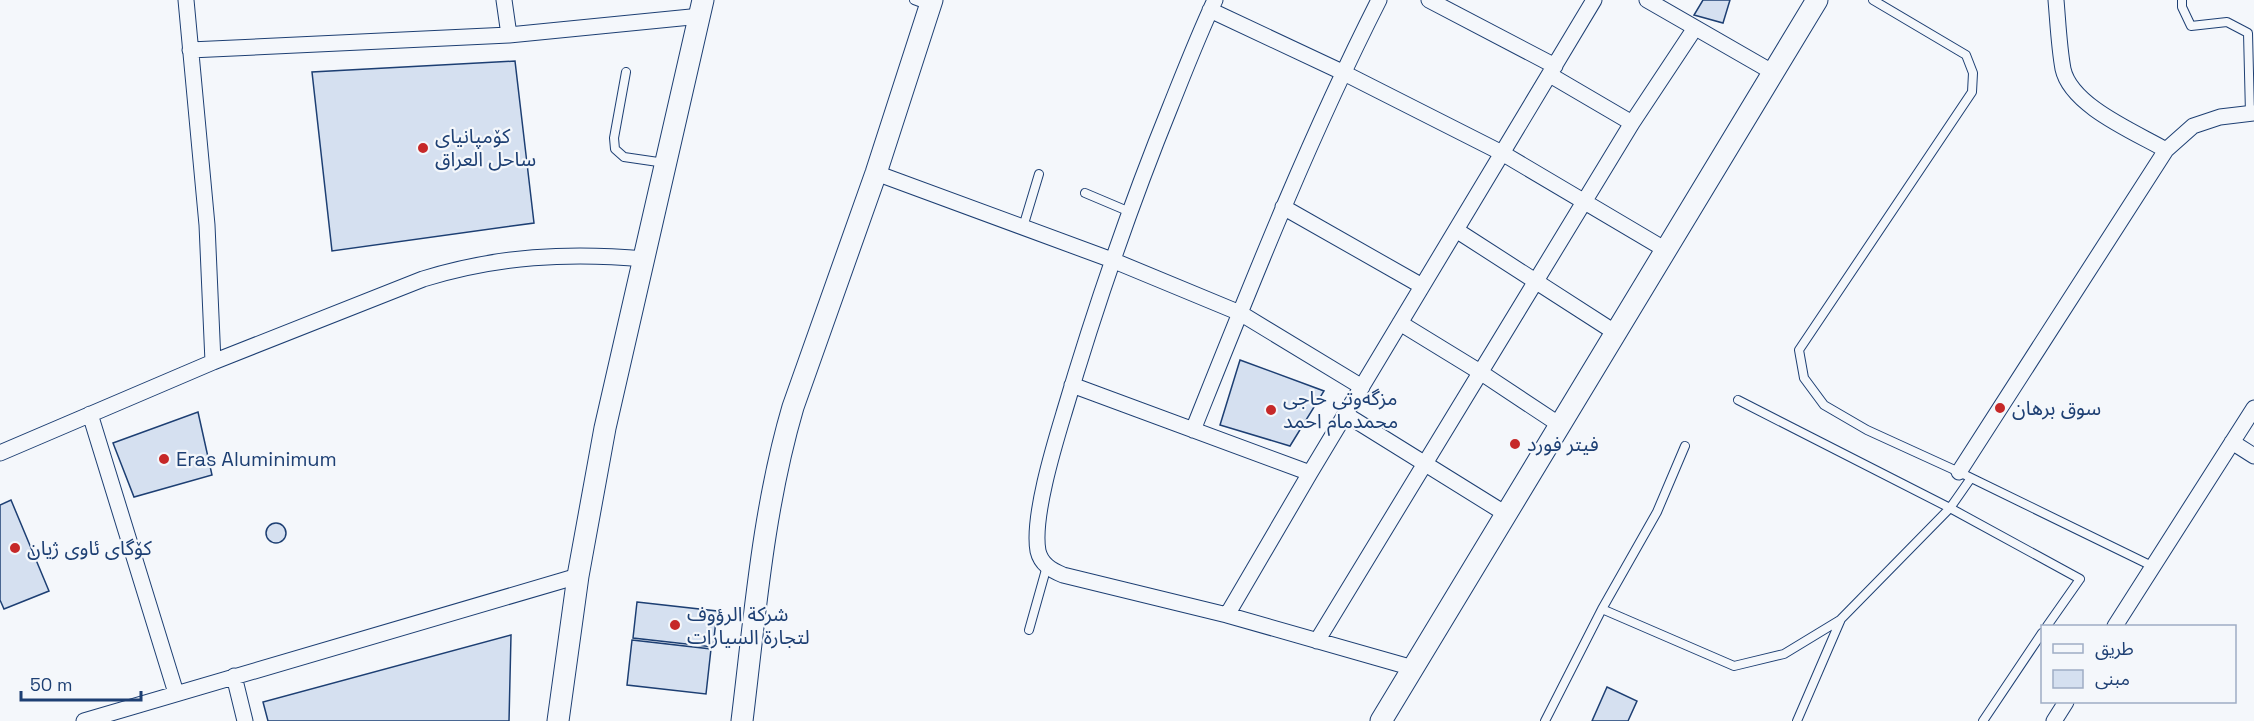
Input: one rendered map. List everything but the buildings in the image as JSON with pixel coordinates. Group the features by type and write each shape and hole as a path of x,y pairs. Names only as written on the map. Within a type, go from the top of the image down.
{"street":[{"path":"186,0 207,225 213,362"},
{"path":"504,0 509,35"},
{"path":"1193,430 1283,207 1342,72 1379,0"},
{"path":"1429,0 1552,70 1632,123"},
{"path":"1227,615 1594,0"},
{"path":"1647,0 1774,73"},
{"path":"1381,721 1817,0"},
{"path":"2055,0 2064,71 2073,91 2086,104 2166,150"},
{"path":"1413,668 1227,615 1063,575 1047,566 1039,555 1037,544 1040,517 1054,448 1072,385 1112,260 1148,161 1213,5 1502,153 1585,200 1666,250"},
{"path":"742,721 767,518 788,444 814,381 880,175 930,7"},
{"path":"190,50 509,35 702,8 605,428 578,576 558,721"},
{"path":"1317,641 1632,123 1695,28"},
{"path":"1965,475 2166,150 2193,126 2220,117 2252,113"},
{"path":"880,175 1112,260 1239,313 1362,387"},
{"path":"1283,207 1422,286"},
{"path":"1456,230 1616,333"},
{"path":"0,453 213,362 423,279 449,271 482,264 552,255 578,254 645,259"},
{"path":"1400,323 1560,425"},
{"path":"1072,385 1310,473"},
{"path":"2116,625 2254,408"},
{"path":"90,414 176,693"},
{"path":"1345,414 1506,514"},
{"path":"2232,442 2254,456"},
{"path":"756,721 788,444"},
{"path":"84,721 578,576"},
{"path":"234,676 245,721"},
{"path":"2054,721 2065,703"}],"lane":[{"path":"1873,0 1966,55 1973,73 1972,92 1799,350 1804,378 1824,405 1867,430 2154,567"},
{"path":"2182,0 2182,8 2191,26 2227,22 2247,33 2252,113"},
{"path":"626,72 614,138 615,149 624,157 667,163"},
{"path":"1023,227 1039,174"},
{"path":"1085,193 1130,212"},
{"path":"1738,400 1950,508 2080,579 2048,625"},
{"path":"1545,721 1602,609 1657,512 1685,446"},
{"path":"1602,609 1734,666 1784,654 1841,619 1950,508 1965,475"},
{"path":"1029,630 1047,566"},
{"path":"1797,721 1841,619"},
{"path":"1983,721 2041,636"}],"place":[{"name":"کۆمپانیای ساحل العراق","path":"423,148"},
{"name":"سوق برهان","path":"2000,408"},
{"name":"مزگەوتی حاجی محمدمام احمد","path":"1271,410"},
{"name":"فيتر فورد","path":"1515,444"},
{"name":"Eras Aluminimum","path":"164,459"},
{"name":"کۆگای ئاوی ژیان","path":"15,548"},
{"name":"شركة الرؤوف لتجارة السيارات","path":"675,625"}]}
